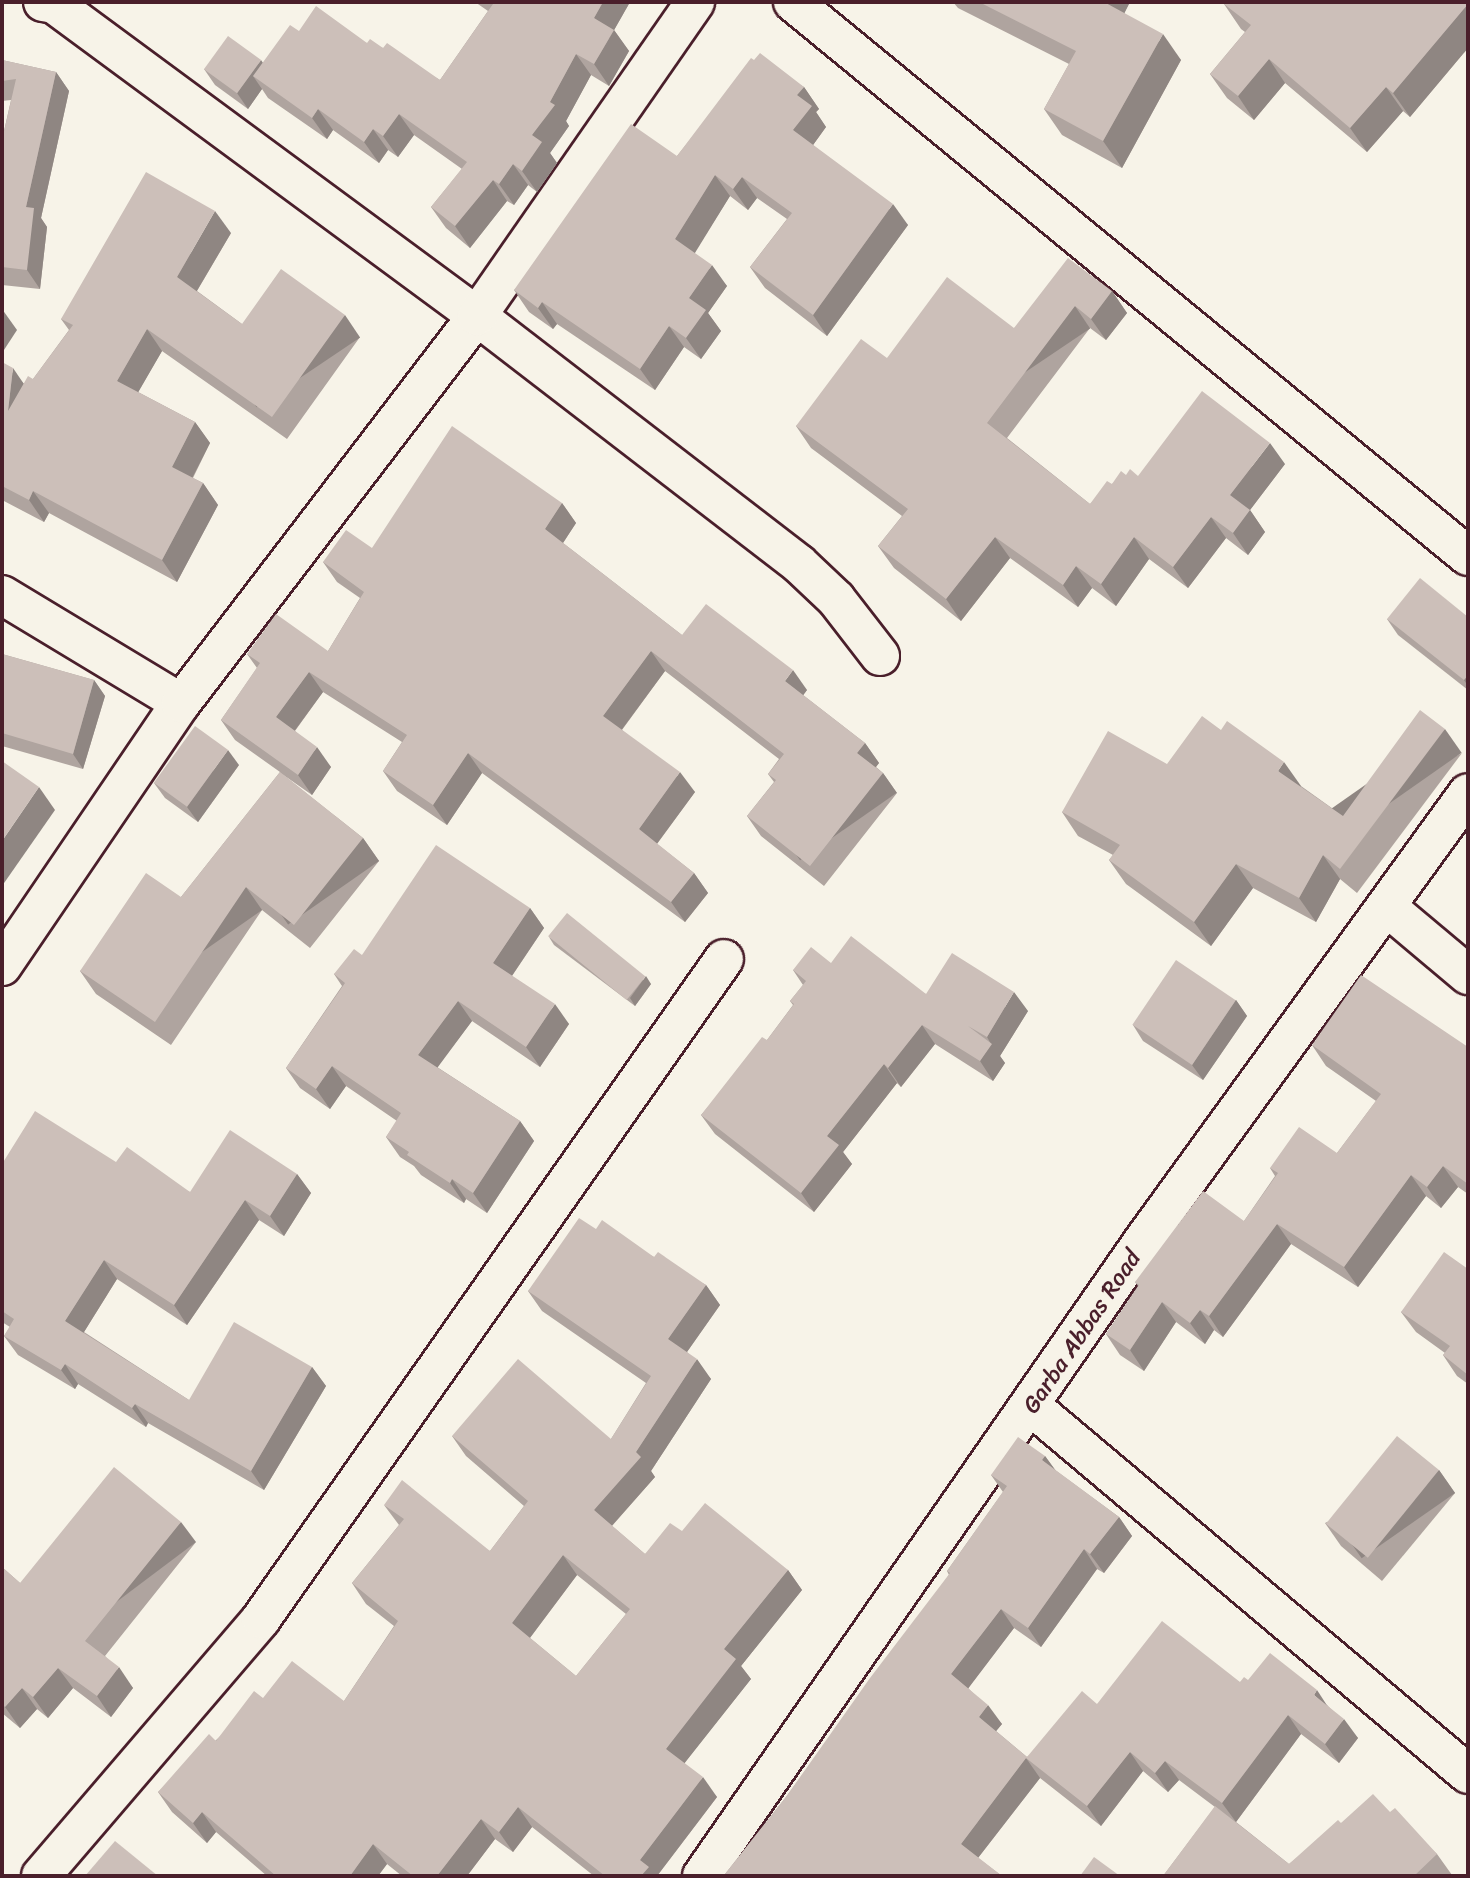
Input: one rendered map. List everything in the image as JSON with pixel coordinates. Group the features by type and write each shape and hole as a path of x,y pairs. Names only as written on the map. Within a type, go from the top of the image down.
{"street":[{"path":"43,2 54,4 477,316 799,564 836,599 880,656"},
{"path":"2,966 181,704 477,316 695,2"},
{"path":"793,2 1468,556"},
{"path":"2,595 181,704"},
{"name":"Garba Abbas Road","path":"702,1876 1031,1406 1143,1241 1468,793"},
{"path":"1387,907 1468,975"},
{"path":"41,1876 261,1619 724,959"},
{"path":"1031,1406 1468,1774"}],"building":[{"path":"491,2 603,2 594,18 614,30 594,64 576,54 550,102 555,105 532,135 542,142 522,171 513,164 499,184 493,180 455,226 431,207 467,162 399,114 383,136 373,129 364,142 318,109 312,118 253,76 290,25 299,31 316,6 367,43 370,39 383,48 387,43 440,80 493,4"},
{"path":"979,2 1104,2 1163,34 1103,141 1044,109 1076,51"},
{"path":"1224,4 1468,4 1393,93 1386,87 1350,128 1269,59 1238,96 1210,74 1251,25"},
{"path":"228,36 261,60 237,93 204,69"},
{"path":"760,53 804,87 797,95 812,106 793,130 893,204 813,315 750,267 792,213 742,177 733,189 715,175 675,239 712,265 689,298 706,310 686,338 669,326 640,369 542,302 538,308 514,290 631,124 677,156 751,58 754,60"},
{"path":"2,60 56,72 26,207 34,208 27,270 2,267 2,140 16,79 2,81"},
{"path":"146,172 215,211 177,277 242,324 281,269 345,315 272,417 147,329 117,381 195,422 172,467 203,483 162,560 33,491 29,500 2,486 2,362 13,368 8,411 28,376 33,379 73,325 61,319"},
{"path":"1068,258 1112,291 1091,319 1075,306 987,423 1090,504 1107,481 1112,484 1121,471 1126,475 1130,469 1138,476 1202,391 1270,443 1230,495 1250,510 1233,533 1211,517 1173,567 1134,537 1101,584 1076,566 1063,585 995,537 946,599 878,546 908,509 796,426 861,339 887,358 947,277 1014,328"},
{"path":"452,426 562,503 545,529 682,635 706,604 793,670 785,681 865,743 857,753 883,773 810,866 747,816 776,780 768,774 784,754 651,651 603,716 680,772 639,829 694,873 671,902 468,753 433,805 383,771 407,735 309,672 276,717 317,747 298,775 221,720 260,663 247,654 276,614 328,651 364,592 323,562 346,530 372,548"},
{"path":"1420,578 1468,617 1468,675 1464,680 1387,619"},
{"path":"2,654 94,680 73,754 2,733"},
{"path":"1420,710 1445,729 1340,869 1323,855 1299,898 1236,864 1194,922 1109,860 1120,845 1062,812 1108,731 1167,764 1202,716 1221,730 1227,721 1284,762 1278,771 1343,816"},
{"path":"195,726 228,750 187,807 154,783"},
{"path":"2,761 39,787 2,841"},
{"path":"280,772 363,838 294,925 246,887 155,1022 80,971 146,873 181,897"},
{"path":"436,845 530,908 493,963 555,1004 526,1047 458,1001 418,1055 520,1121 473,1193 452,1179 450,1183 407,1155 409,1152 386,1137 401,1113 332,1066 316,1089 286,1068 345,983 334,974 354,949 362,955"},
{"path":"567,913 645,977 627,1000 548,936"},
{"path":"851,936 926,994 952,953 1014,992 987,1037 968,1026 992,1044 980,1061 922,1025 888,1068 884,1064 827,1136 839,1145 801,1193 701,1115 762,1037 767,1040 794,1004 790,1001 806,981 793,970 811,947 831,963"},
{"path":"1176,960 1236,1000 1192,1065 1132,1025"},
{"path":"1361,975 1468,1047 1468,1184 1443,1166 1427,1187 1411,1175 1344,1267 1277,1224 1209,1316 1200,1310 1190,1323 1162,1302 1130,1350 1106,1334 1139,1285 1135,1282 1203,1191 1244,1221 1278,1173 1270,1168 1299,1127 1337,1153 1381,1094 1312,1045"},
{"path":"35,1111 116,1162 127,1147 190,1192 230,1130 297,1174 270,1216 245,1200 174,1305 104,1260 65,1321 189,1400 234,1322 312,1367 251,1471 135,1404 132,1408 65,1364 61,1370 4,1336 14,1319 2,1311 2,1164"},
{"path":"579,1218 596,1229 602,1220 654,1257 658,1252 706,1285 668,1339 697,1359 636,1452 641,1457 594,1510 645,1554 670,1523 682,1531 705,1503 788,1570 724,1649 736,1659 666,1749 703,1777 640,1860 649,1867 641,1876 605,1876 518,1807 499,1832 481,1819 437,1876 413,1876 373,1844 350,1876 276,1876 202,1812 193,1823 158,1792 209,1734 216,1741 254,1691 263,1698 292,1661 344,1701 398,1621 352,1583 404,1519 384,1505 402,1480 490,1551 528,1501 452,1436 518,1359 611,1439 651,1376 528,1291","holes":["563,1555 630,1609 576,1676 512,1623"]},
{"path":"1444,1252 1468,1269 1468,1375 1443,1355 1450,1346 1401,1312"},
{"path":"1397,1436 1439,1470 1368,1558 1326,1524"},
{"path":"1018,1437 1045,1456 1042,1460 1119,1517 1090,1554 1084,1549 1028,1628 1001,1609 951,1674 988,1705 979,1717 1027,1757 1082,1691 1097,1704 1162,1621 1240,1682 1244,1677 1248,1680 1270,1653 1317,1690 1314,1695 1344,1719 1325,1744 1288,1715 1222,1803 1165,1761 1155,1773 1130,1752 1087,1806 1026,1758 961,1844 1002,1876 728,1876 725,1874 786,1797 870,1678 950,1573 947,1571 1007,1486 991,1475"},
{"path":"114,1467 181,1522 85,1641 119,1667 97,1696 58,1668 33,1697 22,1688 5,1707 2,1704 2,1567 20,1583"},
{"path":"1373,1794 1390,1812 1395,1808 1437,1854 1414,1876 1163,1876 1215,1806 1289,1864 1338,1820 1341,1823"},
{"path":"115,1841 158,1876 85,1876"},
{"path":"1094,1857 1120,1876 1080,1876"}]}
